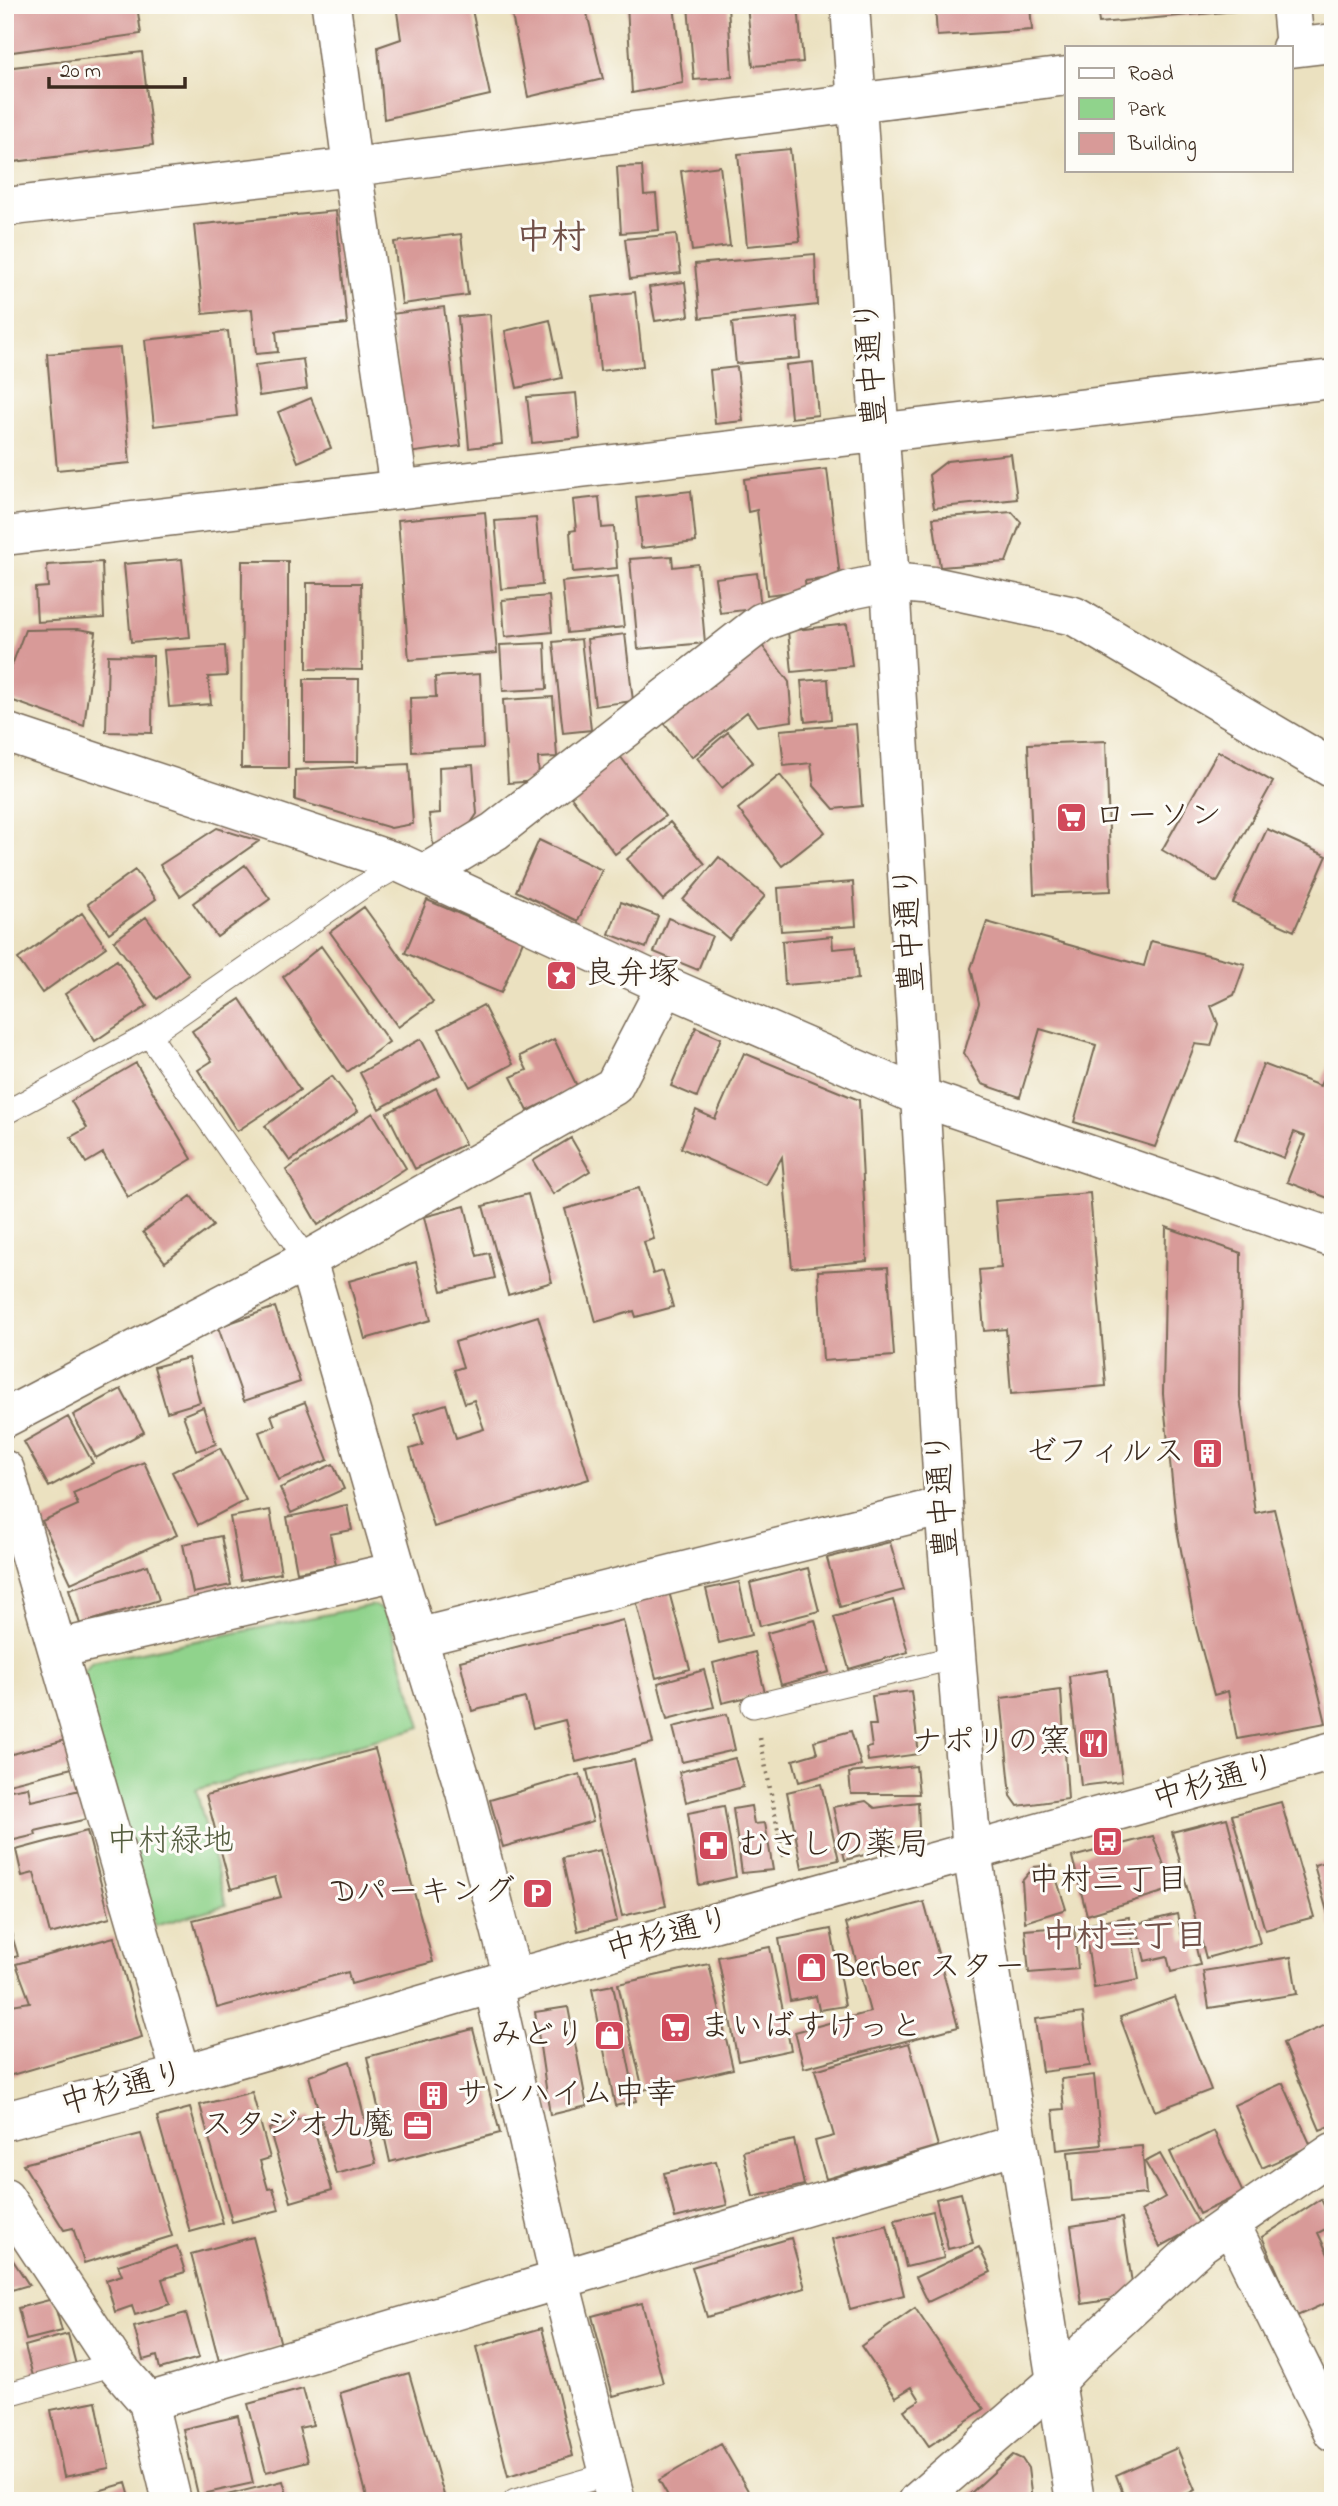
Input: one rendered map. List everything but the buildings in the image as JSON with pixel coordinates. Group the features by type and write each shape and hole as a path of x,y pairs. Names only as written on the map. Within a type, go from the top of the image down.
{"street":[{"path":"331,5 399,489"},
{"name":"豊中通り","path":"850,5 890,582 944,1506 972,1852 1075,2501"},
{"path":"1291,5 1293,48 1333,43"},
{"path":"5,208 352,167 1065,76"},
{"path":"5,536 1333,379"},
{"path":"413,869 495,831 762,622 850,590 890,582 933,586 1074,616 1333,769"},
{"path":"5,732 413,869 666,986 920,1097 1333,1238"},
{"path":"5,1418 307,1261 614,1086 666,986"},
{"path":"307,1261 397,1571 465,1792 561,2281 613,2488"},
{"path":"5,1470 181,2075"},
{"path":"417,1638 944,1506"},
{"path":"57,1649 397,1571"},
{"name":"中杉通り","path":"5,2121 181,2075 503,1982 1333,1751"},
{"path":"148,2402 1017,2144"},
{"path":"918,2501 1055,2382 1090,2346 1191,2254 1230,2223 1333,2152"},
{"path":"5,2198 115,2364 148,2402 172,2501"},
{"path":"1230,2223 1333,2432"}],"lane":[{"path":"5,1113 149,1035 362,887 413,869"},
{"path":"149,1035 307,1261"},
{"path":"753,1706 957,1657"},
{"path":"5,2395 115,2364"},
{"path":"515,2501 613,2488"}],"path":[{"path":"753,1706 793,1902"}],"green space":[{"name":"中村緑地","path":"373,1605 387,1613 421,1727 196,1790 226,1905 155,1926 80,1678 92,1662"}],"place":[{"name":"ローソン","path":"1071,817"},
{"name":"良弁塚","path":"561,975"},
{"name":"ゼフィルス","path":"1208,1453"},
{"name":"ナポリの窯","path":"1094,1743"},
{"name":"中村三丁目","path":"1108,1842"},
{"name":"むさしの薬局","path":"714,1846"},
{"name":"Dパーキング","path":"538,1893"},
{"name":"Berber スター","path":"811,1968"},
{"name":"まいばすけっと","path":"676,2028"},
{"name":"みどり","path":"609,2036"},
{"name":"サンハイム中幸","path":"433,2095"},
{"name":"スタジオ九魔","path":"417,2126"}],"district":[{"name":"中村","path":"551,239"},
{"name":"中村三丁目","path":"1125,1938"}]}
